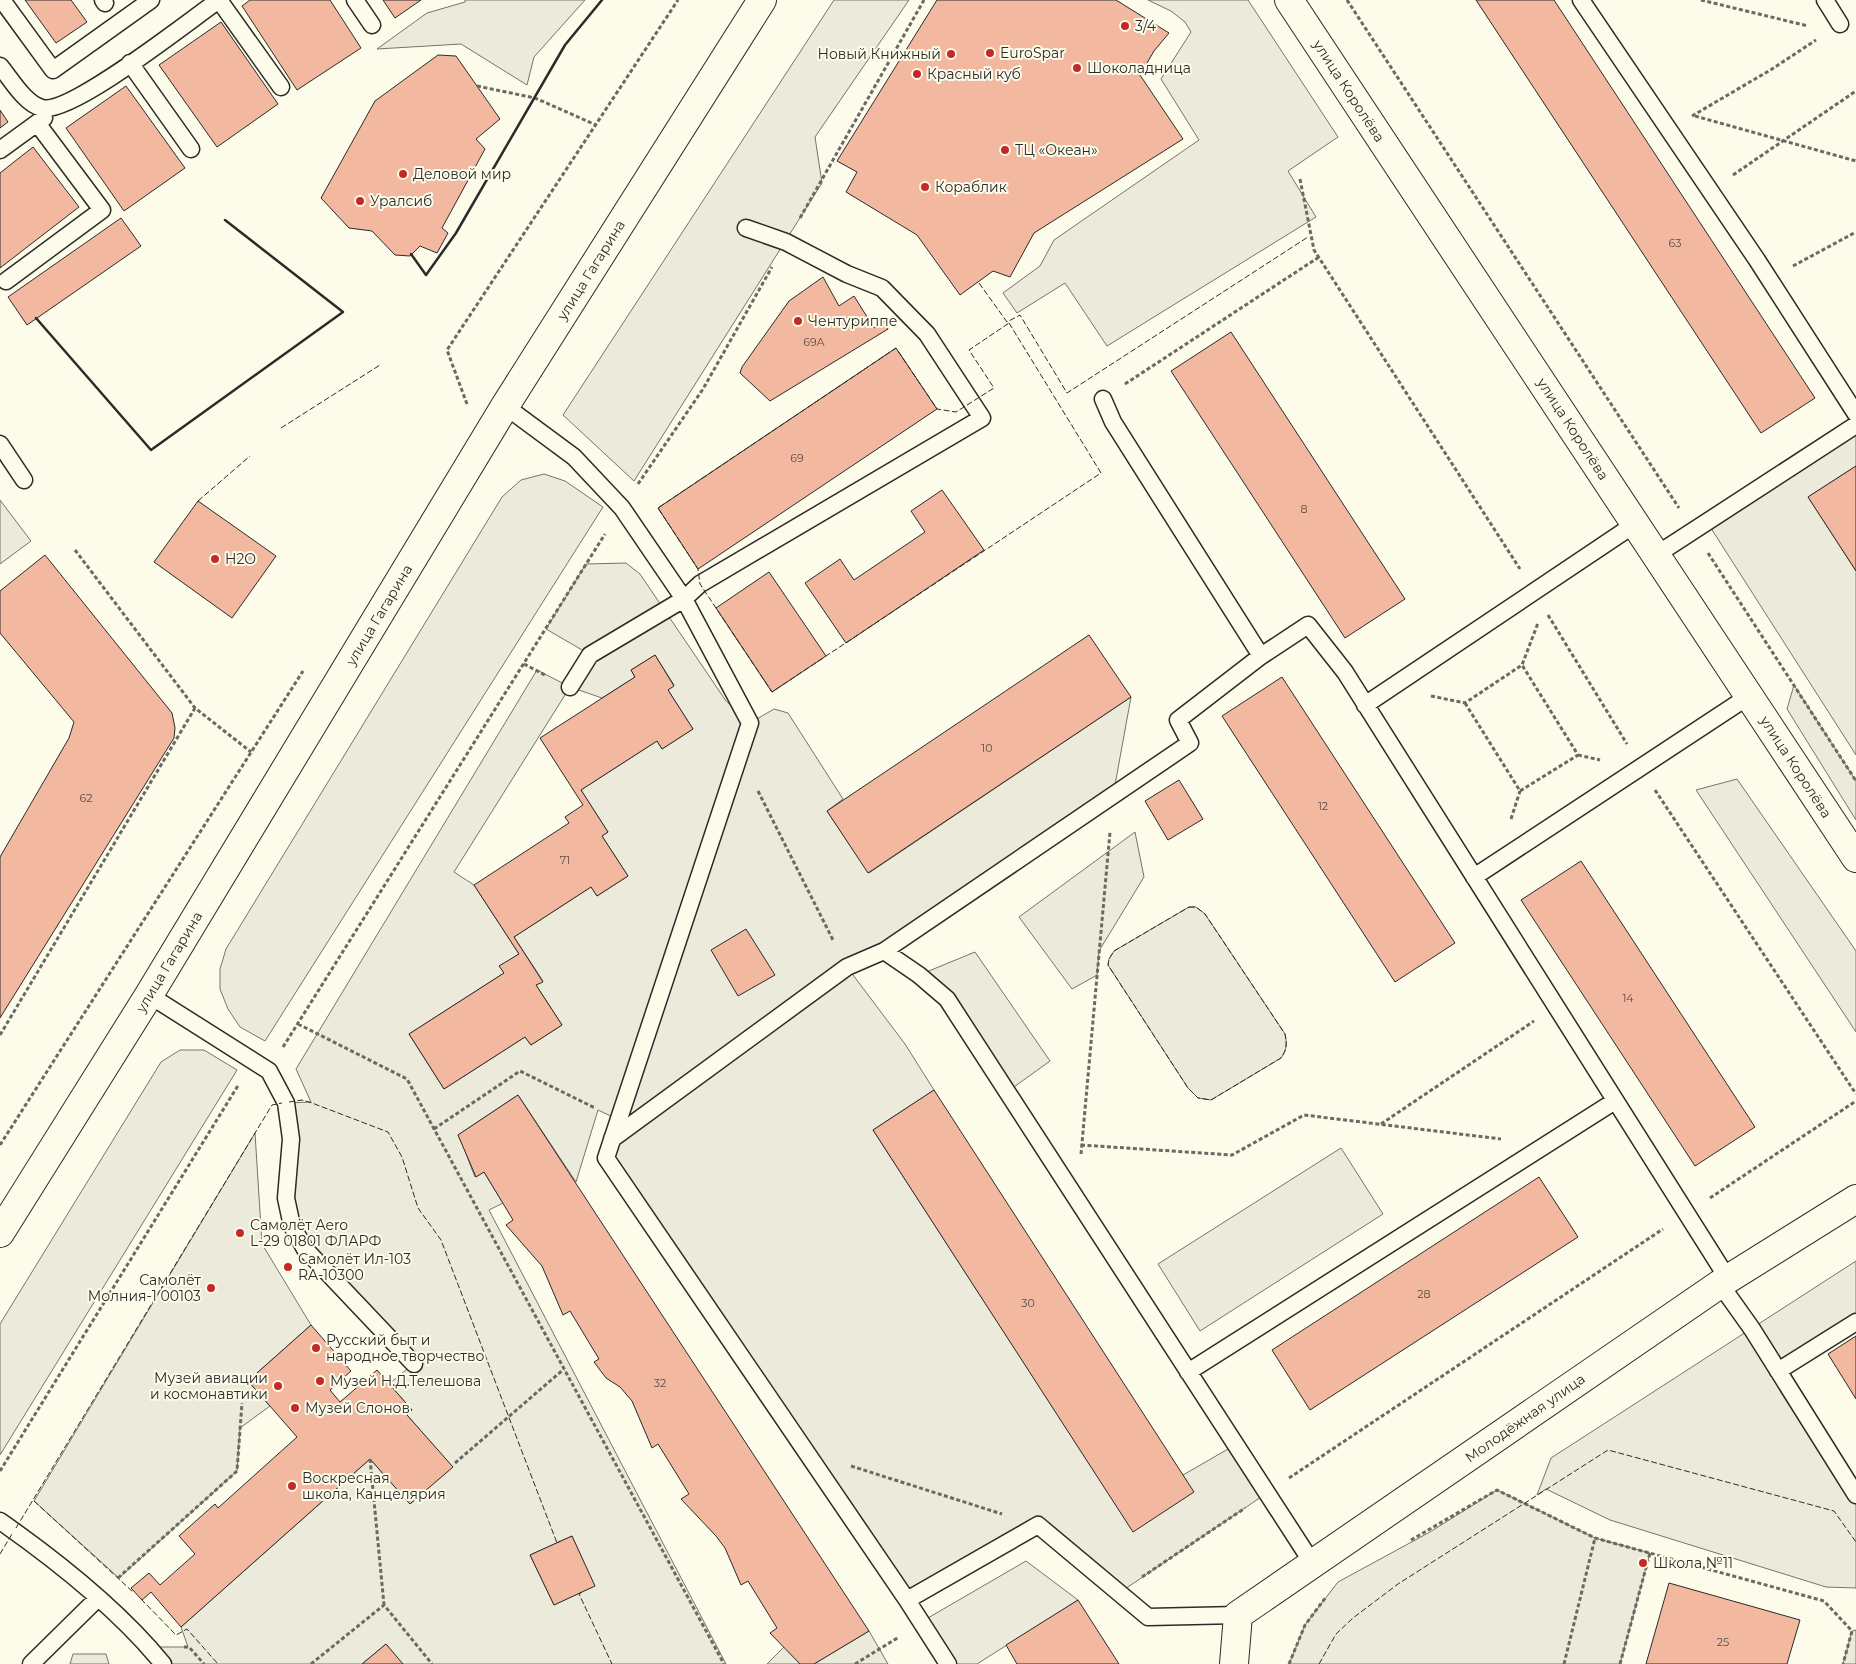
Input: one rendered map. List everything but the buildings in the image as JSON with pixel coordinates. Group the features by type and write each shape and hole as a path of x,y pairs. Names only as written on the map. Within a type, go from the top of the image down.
{"main road":[{"name":"улица Гагарина","path":"0,1233 149,995 505,406 762,0"},
{"name":"улица Королёва","path":"1289,0 1856,858"},
{"name":"Молодёжная улица","path":"1238,1615 1724,1282 1856,1199"},
{"path":"1234,1664 1238,1615"}],"lane":[{"path":"2,0 53,70 151,0"},
{"path":"0,150 59,107 92,91 219,0 281,87"},
{"path":"355,0 372,25"},
{"path":"1581,0 1769,279 1856,414"},
{"path":"1825,0 1840,24"},
{"path":"130,63 191,149"},
{"path":"0,66 32,104 43,109 59,107"},
{"path":"6,281 102,210 37,123"},
{"path":"570,687 590,654 684,599 700,584 982,418 927,334 882,288 847,274 786,242 746,228"},
{"path":"1103,399 1113,422 1261,656"},
{"path":"505,406 574,457 622,508 684,599 750,723 606,1158 907,1600 948,1664"},
{"path":"1656,555 1856,425"},
{"path":"0,444 24,480"},
{"path":"1365,705 1635,524"},
{"path":"612,1139 847,967 884,951 1190,743 1178,720 1261,656 1308,625 1345,672 1686,1214 1724,1282 1856,1495"},
{"path":"1474,878 1749,696"},
{"path":"884,951 919,975 947,999 1313,1564"},
{"path":"149,995 269,1071 286,1102 291,1139 286,1198 292,1226 305,1249 414,1364"},
{"path":"1188,1372 1615,1101"},
{"path":"1778,1371 1856,1322"},
{"path":"0,1521 98,1598 149,1647 163,1664"},
{"path":"907,1600 1038,1525 1148,1617 1238,1615"},
{"path":"31,1664 98,1598"}],"path":[{"path":"470,411 447,350 678,0"},
{"path":"0,1471 239,1084 277,1056 622,508 703,389 924,0"},
{"path":"1347,0 1856,781"},
{"path":"1701,0 1810,27 1840,24"},
{"path":"1668,130 1772,69 1840,24"},
{"path":"477,86 535,98 596,124"},
{"path":"1710,191 1856,91"},
{"path":"1692,116 1856,161"},
{"path":"1300,179 1314,250 1544,608 1641,768 1856,1094"},
{"path":"1769,279 1856,232"},
{"path":"1103,399 1319,257"},
{"path":"75,550 195,708 251,752"},
{"path":"1465,703 1522,665 1544,608"},
{"path":"1393,687 1465,703 1520,791 1578,756 1522,665"},
{"path":"0,1145 304,669"},
{"path":"0,1035 195,708"},
{"path":"740,755 847,967"},
{"path":"1076,1199 1113,796"},
{"path":"1381,1124 1556,1007"},
{"path":"298,1024 407,1079 724,1664"},
{"path":"434,1129 520,1071 619,1120"},
{"path":"1119,1593 1266,1493 1856,1101"},
{"path":"1082,1145 1232,1154 1304,1115 1547,1144"},
{"path":"455,1463 564,1369"},
{"path":"98,1598 236,1471 242,1403"},
{"path":"807,1453 1038,1525"},
{"path":"370,1459 384,1605 432,1664"},
{"path":"1405,1543 1497,1490 1595,1538 1824,1601 1852,1631 1843,1664"},
{"path":"1564,1664 1595,1538"},
{"path":"1620,1664 1650,1553"},
{"path":"1289,1664 1304,1625 1327,1596"},
{"path":"311,1664 384,1605"},
{"path":"855,1664 921,1622"}],"shaded area":[{"path":"465,0 585,0 534,57 527,85 461,44 377,49 427,13 465,2"},
{"path":"834,0 909,0 815,137 822,183 634,481 563,415"},
{"path":"1148,0 1248,0 1338,137 1288,171 1316,217 1107,346 1065,283 1017,313 1003,293 1040,266 1054,240 1199,140 1161,79 1191,32 1185,22 1171,11"},
{"path":"1856,425 1856,466 1808,497 1856,571 1856,755 1707,522"},
{"path":"544,474 565,481 603,507 265,1041 240,1027 228,1009 220,989 220,969 226,949 502,497 521,480"},
{"path":"0,500 31,541 0,564"},
{"path":"626,563 640,574 726,701 750,723 774,709 788,713 843,799 827,811 869,873 1131,697 1113,796 847,967 905,1044 934,1090 873,1130 1133,1531 1183,1475 1235,1445 1267,1493 1119,1593 1038,1525 907,1600 606,1158 619,1120 598,1110 576,1182 518,1095 458,1135 475,1177 484,1172 503,1203 489,1210 726,1664 402,1664 386,1644 362,1664 163,1664 149,1647 188,1647 181,1627 370,1459 410,1504 452,1467 407,1415 412,1410 389,1384 413,1364 292,1226 286,1103 311,1102 296,1069 537,670 570,687 589,654 546,629 586,564","holes":["655,655 674,685 668,690 693,729 662,749 657,741 581,790 608,832 602,836 628,876 597,896 591,887 514,937 543,981 536,985 562,1025 531,1045 525,1037 444,1089 409,1034 504,973 500,966 519,954 474,885 454,872 570,687 602,698 635,677 631,670","572,1536 594,1586 554,1605 530,1555"]},
{"path":"1794,685 1856,781 1856,820 1787,709"},
{"path":"1737,779 1856,951 1856,1032 1696,790"},
{"path":"1135,832 1144,877 1099,951 1097,975 1072,989 1019,917"},
{"path":"1189,907 1196,907 1205,914 1285,1034 1286,1040 1281,1058 1211,1100 1198,1098 1188,1088 1108,965 1114,951"},
{"path":"975,952 1050,1061 1007,1092 919,975"},
{"path":"180,1050 204,1050 237,1070 0,1455 0,1324 161,1062"},
{"path":"255,1133 262,1244 311,1325 248,1381 270,1406 240,1428 237,1471 119,1578 34,1501"},
{"path":"1341,1148 1383,1214 1200,1331 1158,1264"},
{"path":"1856,1261 1856,1322 1778,1371 1856,1495 1856,1588 1826,1587 1610,1520 1546,1489 1537,1495 1551,1458"},
{"path":"1497,1490 1595,1538 1650,1553 1620,1664 1289,1664 1305,1625 1338,1582 1430,1532"},
{"path":"1026,1561 1078,1600 977,1664 948,1664 921,1622"},
{"path":"1856,1630 1856,1664 1843,1664 1852,1631"},
{"path":"869,1631 888,1664 814,1664"},
{"path":"785,1646 800,1664 767,1664"},
{"path":"73,1654 106,1654 109,1664 70,1664"}],"fence":[{"path":"979,283 1007,322 1020,315 1067,393 1308,237"},
{"path":"1009,323 1101,473 772,692 700,584 698,569 658,508 896,348 937,409 956,412 994,388 969,350 1009,323"},
{"path":"281,428 380,365"},
{"path":"198,501 250,456"},
{"path":"1189,907 1196,907 1205,914 1285,1034 1286,1040 1281,1058 1211,1100 1198,1098 1188,1088 1108,965 1114,951 1189,907"},
{"path":"289,1102 302,1100 312,1103 388,1132 402,1157 418,1208 441,1240 557,1543 560,1541"},
{"path":"16,1528 272,1105 282,1103"},
{"path":"1319,1664 1336,1634 1353,1618 1398,1584 1608,1450 1834,1511 1856,1542"},
{"path":"34,1501 133,1592"},
{"path":"0,1554 12,1534"},
{"path":"582,1592 579,1594 612,1664"},
{"path":"141,1599 176,1635 187,1629 218,1664"}],"wall":[{"path":"411,254 426,275 456,233 565,45 602,0"},
{"path":"36,318 151,450 343,312 225,220"}],"place":[{"name":"3/4","path":"1125,26"},
{"name":"EuroSpar","path":"990,53"},
{"name":"Новый Книжный","path":"951,54"},
{"name":"Шоколадница","path":"1077,68"},
{"name":"Красный куб","path":"917,74"},
{"name":"ТЦ «Океан»","path":"1005,150"},
{"name":"Деловой мир","path":"403,174"},
{"name":"Кораблик","path":"925,187"},
{"name":"Уралсиб","path":"360,201"},
{"name":"Чентуриппе","path":"798,321"},
{"name":"H2O","path":"215,559"},
{"name":"Самолёт Aero L-29 01801 ФЛАРФ","path":"240,1233"},
{"name":"Самолёт Ил-103 RA-10300","path":"288,1267"},
{"name":"Самолёт Молния-1 00103","path":"211,1288"},
{"name":"Русский быт и народное творчество","path":"316,1348"},
{"name":"Музей Н.Д.Телешова","path":"320,1381"},
{"name":"Музей авиации и космонавтики","path":"278,1386"},
{"name":"Музей Слонов","path":"295,1408"},
{"name":"Воскресная школа, Канцелярия","path":"292,1486"},
{"name":"Школа №11","path":"1643,1563"}]}
